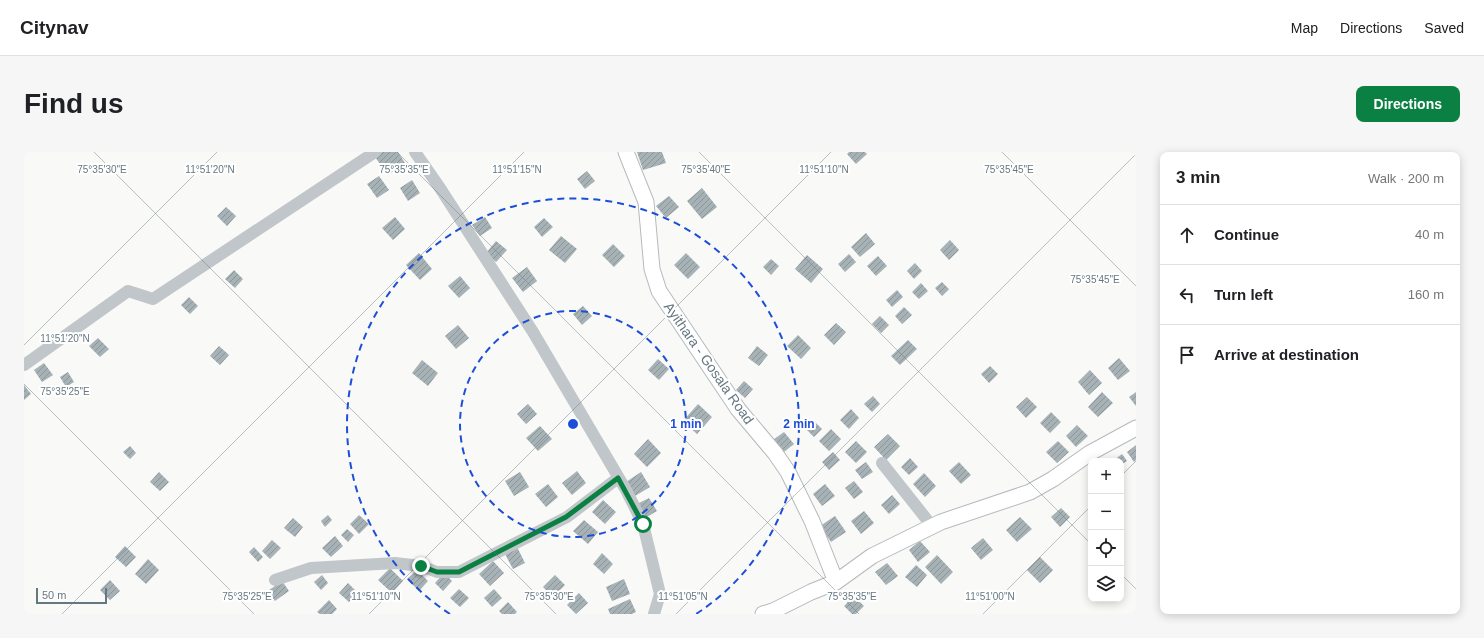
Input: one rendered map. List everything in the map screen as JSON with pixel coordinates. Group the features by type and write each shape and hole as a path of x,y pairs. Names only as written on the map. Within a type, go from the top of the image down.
{"main road":[{"name":"Ayithara - Gosala Road","path":"626,152 646,202 652,269 659,291 738,409 775,453 788,472 812,521 836,582"},
{"path":"763,614 773,611 811,592 836,582 872,556 932,526 1030,492 1053,479 1090,453 1136,428"}],"street":[{"path":"24,365 128,290 153,299 375,152"},
{"path":"415,152 533,332 643,524 660,594 654,614"},
{"path":"882,463 932,526"},
{"path":"275,580 312,568 395,563 421,566 437,572 459,572 566,517 618,478"}],"building":[{"path":"382,152 398,152 405,163 388,175 375,157"},
{"path":"637,152 662,152 666,163 643,170"},
{"path":"849,152 865,152 867,154 856,164 847,154"},
{"path":"587,171 595,181 585,189 577,179"},
{"path":"379,176 389,190 377,198 367,184"},
{"path":"412,180 420,193 408,201 400,188"},
{"path":"702,188 717,207 702,219 687,201"},
{"path":"669,196 679,207 666,218 656,206"},
{"path":"226,207 236,216 227,226 217,216"},
{"path":"395,217 405,229 393,240 382,228"},
{"path":"485,217 492,228 480,236 472,225"},
{"path":"544,218 553,227 542,237 534,227"},
{"path":"866,233 875,244 860,257 851,247"},
{"path":"561,236 577,249 565,263 549,250"},
{"path":"950,240 959,250 949,260 940,250"},
{"path":"496,241 507,250 496,262 486,253"},
{"path":"613,244 625,256 614,267 602,255"},
{"path":"419,253 432,269 420,280 406,265"},
{"path":"686,253 700,267 688,279 674,265"},
{"path":"849,254 856,262 845,272 838,264"},
{"path":"807,255 823,269 811,283 795,269"},
{"path":"878,256 887,266 876,276 867,266"},
{"path":"771,259 779,266 771,275 763,267"},
{"path":"915,263 922,271 914,279 907,271"},
{"path":"527,267 537,281 523,292 512,278"},
{"path":"234,270 243,279 235,288 225,279"},
{"path":"460,276 470,288 459,298 448,286"},
{"path":"942,282 949,289 942,296 935,288"},
{"path":"921,283 928,291 919,299 912,292"},
{"path":"897,290 903,297 892,307 886,300"},
{"path":"189,297 198,306 190,314 181,305"},
{"path":"583,306 592,316 582,325 573,314"},
{"path":"904,307 912,315 902,324 895,316"},
{"path":"880,316 889,325 881,333 872,324"},
{"path":"836,323 846,332 834,345 824,335"},
{"path":"458,325 469,338 456,349 445,336"},
{"path":"798,335 811,348 801,359 787,346"},
{"path":"98,338 109,349 100,357 89,346"},
{"path":"908,340 917,349 900,365 891,356"},
{"path":"219,346 229,355 220,365 210,356"},
{"path":"757,346 768,355 759,366 748,358"},
{"path":"1119,358 1130,371 1118,380 1108,368"},
{"path":"658,359 669,369 659,380 648,370"},
{"path":"422,360 438,373 428,386 412,373"},
{"path":"44,363 53,375 42,382 34,370"},
{"path":"990,366 998,374 989,383 981,374"},
{"path":"1090,370 1102,383 1089,395 1078,382"},
{"path":"68,372 74,382 66,387 60,377"},
{"path":"744,381 753,389 745,398 736,390"},
{"path":"24,385 31,394 24,400"},
{"path":"1102,392 1113,403 1098,417 1088,407"},
{"path":"1136,392 1136,406 1129,397"},
{"path":"873,396 880,404 872,412 864,404"},
{"path":"1027,397 1037,407 1026,418 1016,407"},
{"path":"528,404 537,414 526,424 517,414"},
{"path":"698,404 712,417 697,434 683,421"},
{"path":"851,409 859,418 849,429 840,420"},
{"path":"1051,412 1061,422 1050,433 1040,423"},
{"path":"815,422 822,429 814,437 807,430"},
{"path":"1077,425 1088,436 1076,447 1066,436"},
{"path":"540,426 552,439 538,451 526,438"},
{"path":"831,429 841,439 829,451 819,441"},
{"path":"784,432 794,444 784,452 773,440"},
{"path":"888,434 900,446 886,460 874,447"},
{"path":"648,439 661,453 647,467 634,454"},
{"path":"856,441 867,452 856,463 845,452"},
{"path":"1058,441 1069,452 1057,463 1046,452"},
{"path":"1136,445 1136,460 1134,462 1127,452"},
{"path":"130,446 136,453 130,459 123,452"},
{"path":"833,452 840,460 829,470 822,462"},
{"path":"1122,454 1127,461 1124,463 1124,458 1117,458"},
{"path":"910,458 918,467 909,475 901,467"},
{"path":"866,462 873,472 862,479 855,470"},
{"path":"959,462 971,475 961,484 949,471"},
{"path":"577,471 586,483 572,495 562,483"},
{"path":"159,472 169,482 160,491 150,482"},
{"path":"520,472 529,487 514,496 505,481"},
{"path":"641,472 650,487 635,496 626,482"},
{"path":"924,473 936,486 925,497 913,484"},
{"path":"854,481 863,492 854,499 845,488"},
{"path":"548,484 558,497 546,507 535,494"},
{"path":"825,484 835,496 822,506 813,494"},
{"path":"892,495 900,504 889,514 881,505"},
{"path":"649,498 657,511 645,518 637,504"},
{"path":"603,500 616,512 605,524 592,512"},
{"path":"1061,508 1070,517 1060,527 1051,517"},
{"path":"864,511 874,523 861,534 851,521"},
{"path":"328,515 332,520 325,527 321,521"},
{"path":"359,515 369,524 359,534 350,524"},
{"path":"835,516 846,532 831,542 820,526"},
{"path":"1020,517 1032,529 1017,542 1006,530"},
{"path":"293,518 303,527 295,537 284,528"},
{"path":"584,520 598,532 588,544 573,531"},
{"path":"347,529 354,535 348,542 341,535"},
{"path":"335,536 343,546 331,557 322,548"},
{"path":"983,538 993,550 981,560 971,548"},
{"path":"272,540 281,548 270,559 262,551"},
{"path":"920,541 930,552 918,562 909,550"},
{"path":"125,546 136,557 126,567 115,557"},
{"path":"254,547 263,557 258,562 249,552"},
{"path":"517,547 525,563 513,569 505,554"},
{"path":"602,553 613,564 604,574 593,564"},
{"path":"937,555 953,572 941,584 925,567"},
{"path":"1040,557 1053,570 1040,583 1027,570"},
{"path":"148,559 159,570 146,584 135,574"},
{"path":"493,561 504,573 490,586 479,574"},
{"path":"887,563 898,576 886,585 875,572"},
{"path":"916,565 927,575 917,587 905,577"},
{"path":"390,568 403,581 392,593 378,580"},
{"path":"417,570 428,581 419,591 407,579"},
{"path":"444,573 452,581 443,591 435,583"},
{"path":"322,575 328,583 321,590 314,582"},
{"path":"555,575 565,585 553,597 543,587"},
{"path":"624,579 630,594 612,601 606,587"},
{"path":"110,580 120,591 110,600 100,590"},
{"path":"282,581 289,591 275,601 268,591"},
{"path":"348,583 358,593 349,602 339,593"},
{"path":"459,589 469,598 460,607 450,598"},
{"path":"494,589 502,598 492,607 484,598"},
{"path":"579,593 588,603 576,614 567,605"},
{"path":"854,596 864,606 856,614 852,614 844,606"},
{"path":"630,599 636,612 632,614 610,614 608,609"},
{"path":"329,600 337,609 332,614 320,614 317,612"},
{"path":"508,602 517,612 515,614 502,614 499,611"}],"route":[{"path":"421,566 437,572 459,572 566,517 618,478 626,490 643,524"}]}
